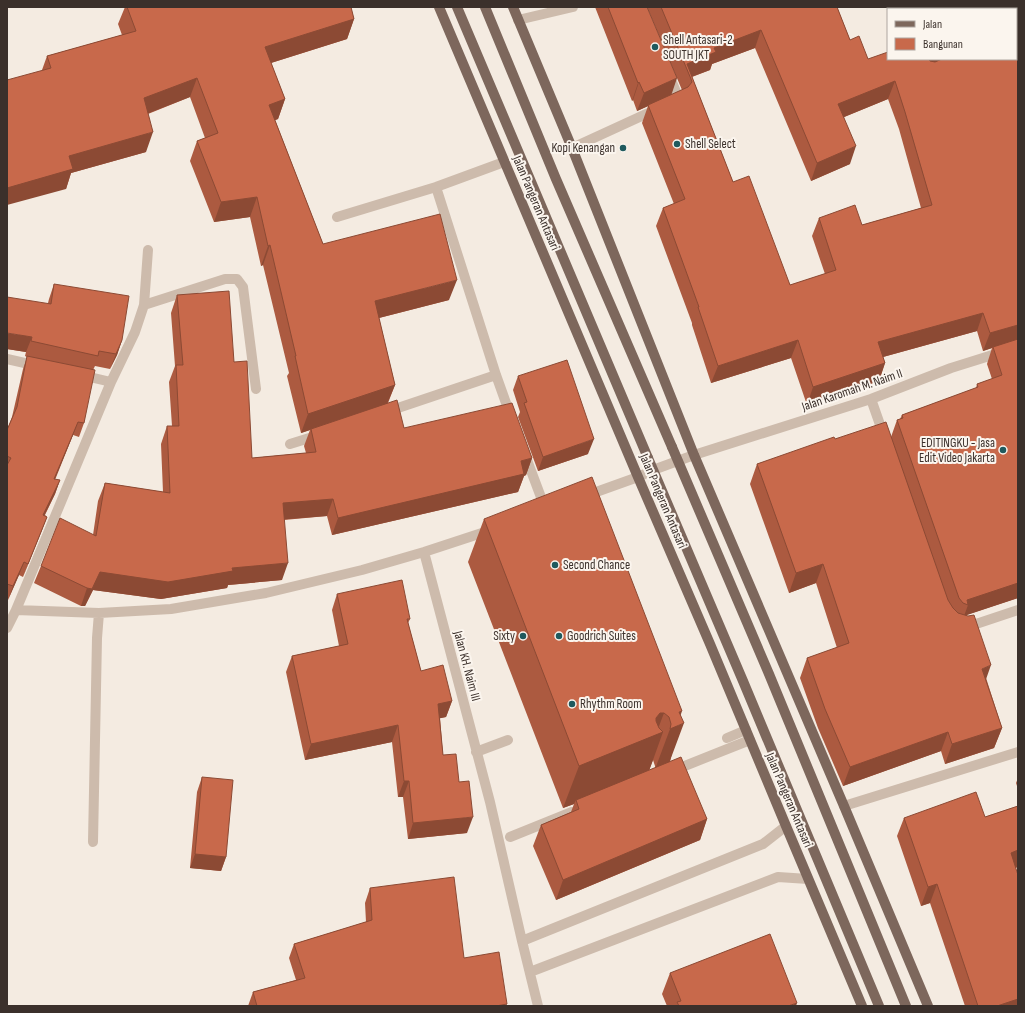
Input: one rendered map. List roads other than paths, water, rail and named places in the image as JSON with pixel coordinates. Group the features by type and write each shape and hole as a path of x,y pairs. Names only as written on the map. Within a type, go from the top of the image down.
{"main road":[{"name":"Jalan Pangeran Antasari","path":"439,7 862,1006"},
{"path":"457,7 879,1006"},
{"path":"485,7 556,179 769,674 906,1006"},
{"path":"513,7 572,148 694,455 928,1006"}],"street":[{"path":"518,20 573,7"},
{"path":"572,148 679,99 664,64"},
{"path":"337,217 436,187 504,162"},
{"path":"436,187 496,375 514,425"},
{"path":"7,628 16,610 110,382 135,332 144,305 148,250"},
{"path":"144,305 225,279 237,279 243,287 256,389"},
{"name":"Jalan Karomah M. Naim II","path":"638,478 653,470 694,455 871,399 951,368 1018,347"},
{"path":"7,359 44,367"},
{"path":"74,374 110,382"},
{"path":"378,415 496,375"},
{"path":"871,399 886,444"},
{"path":"290,444 327,432"},
{"path":"520,440 546,511"},
{"path":"576,500 638,478"},
{"path":"16,610 99,613 171,609 266,593 362,570 424,552 503,526"},
{"name":"Jalan KH. Naim III","path":"424,552 500,841 538,1006"},
{"path":"956,628 962,628 1018,610"},
{"path":"93,842 99,613"},
{"path":"727,738 746,730"},
{"path":"476,752 508,740"},
{"path":"663,775 750,740"},
{"path":"844,806 1018,752"},
{"path":"510,837 583,808"},
{"path":"522,941 763,844 786,826"},
{"path":"530,972 778,877 808,879"}],"place":[{"name":"Shell Antasari-2 SOUTH JKT","path":"655,47"},
{"name":"Shell Select","path":"677,144"},
{"name":"Kopi Kenangan","path":"623,148"},
{"name":"EDITINGKU - Jasa Edit Video Jakarta","path":"1003,450"},
{"name":"Second Chance","path":"555,565"},
{"name":"Sixty","path":"523,636"},
{"name":"Goodrich Suites","path":"559,636"},
{"name":"Rhythm Room","path":"572,704"}]}
